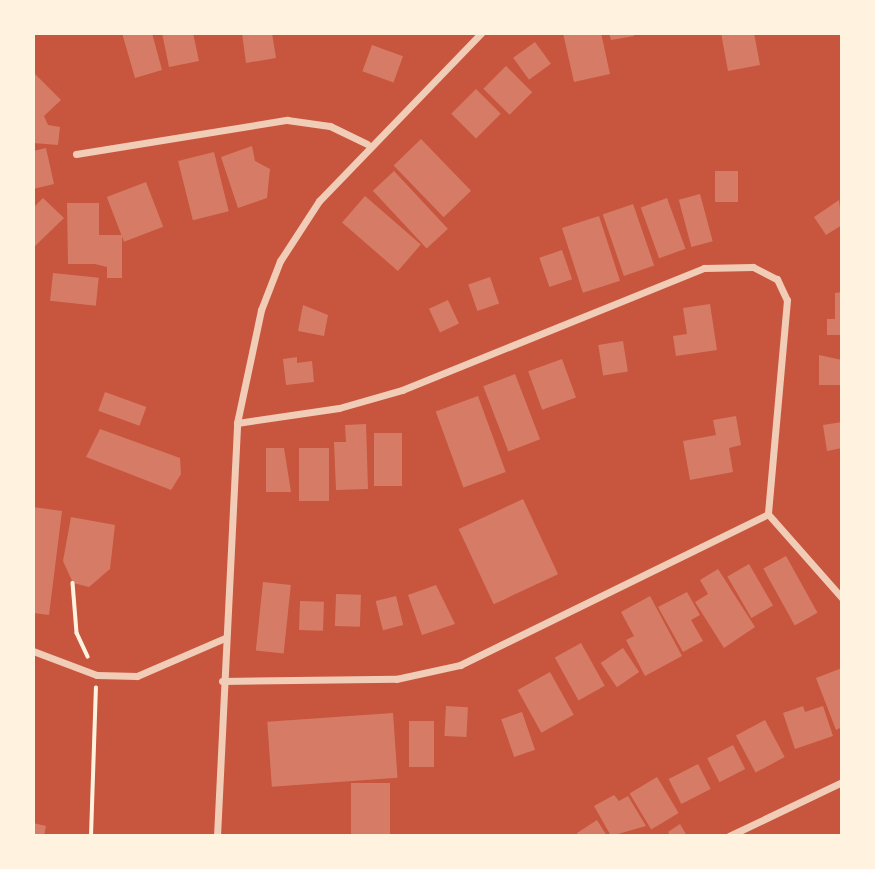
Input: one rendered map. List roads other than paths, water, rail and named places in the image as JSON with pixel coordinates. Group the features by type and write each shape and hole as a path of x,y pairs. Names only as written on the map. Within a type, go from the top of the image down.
{"street":[{"path":"217,836 222,681 237,423 243,373 280,261 367,144 481,33"},
{"path":"76,154 287,120 330,126 367,144"},
{"path":"237,423 339,408 402,390 704,268 753,267 777,279 787,300 768,514 842,598"},
{"path":"222,681 396,679 460,666 768,514"},
{"path":"33,652 97,675 137,676 225,638"},
{"path":"729,836 842,782"}]}
